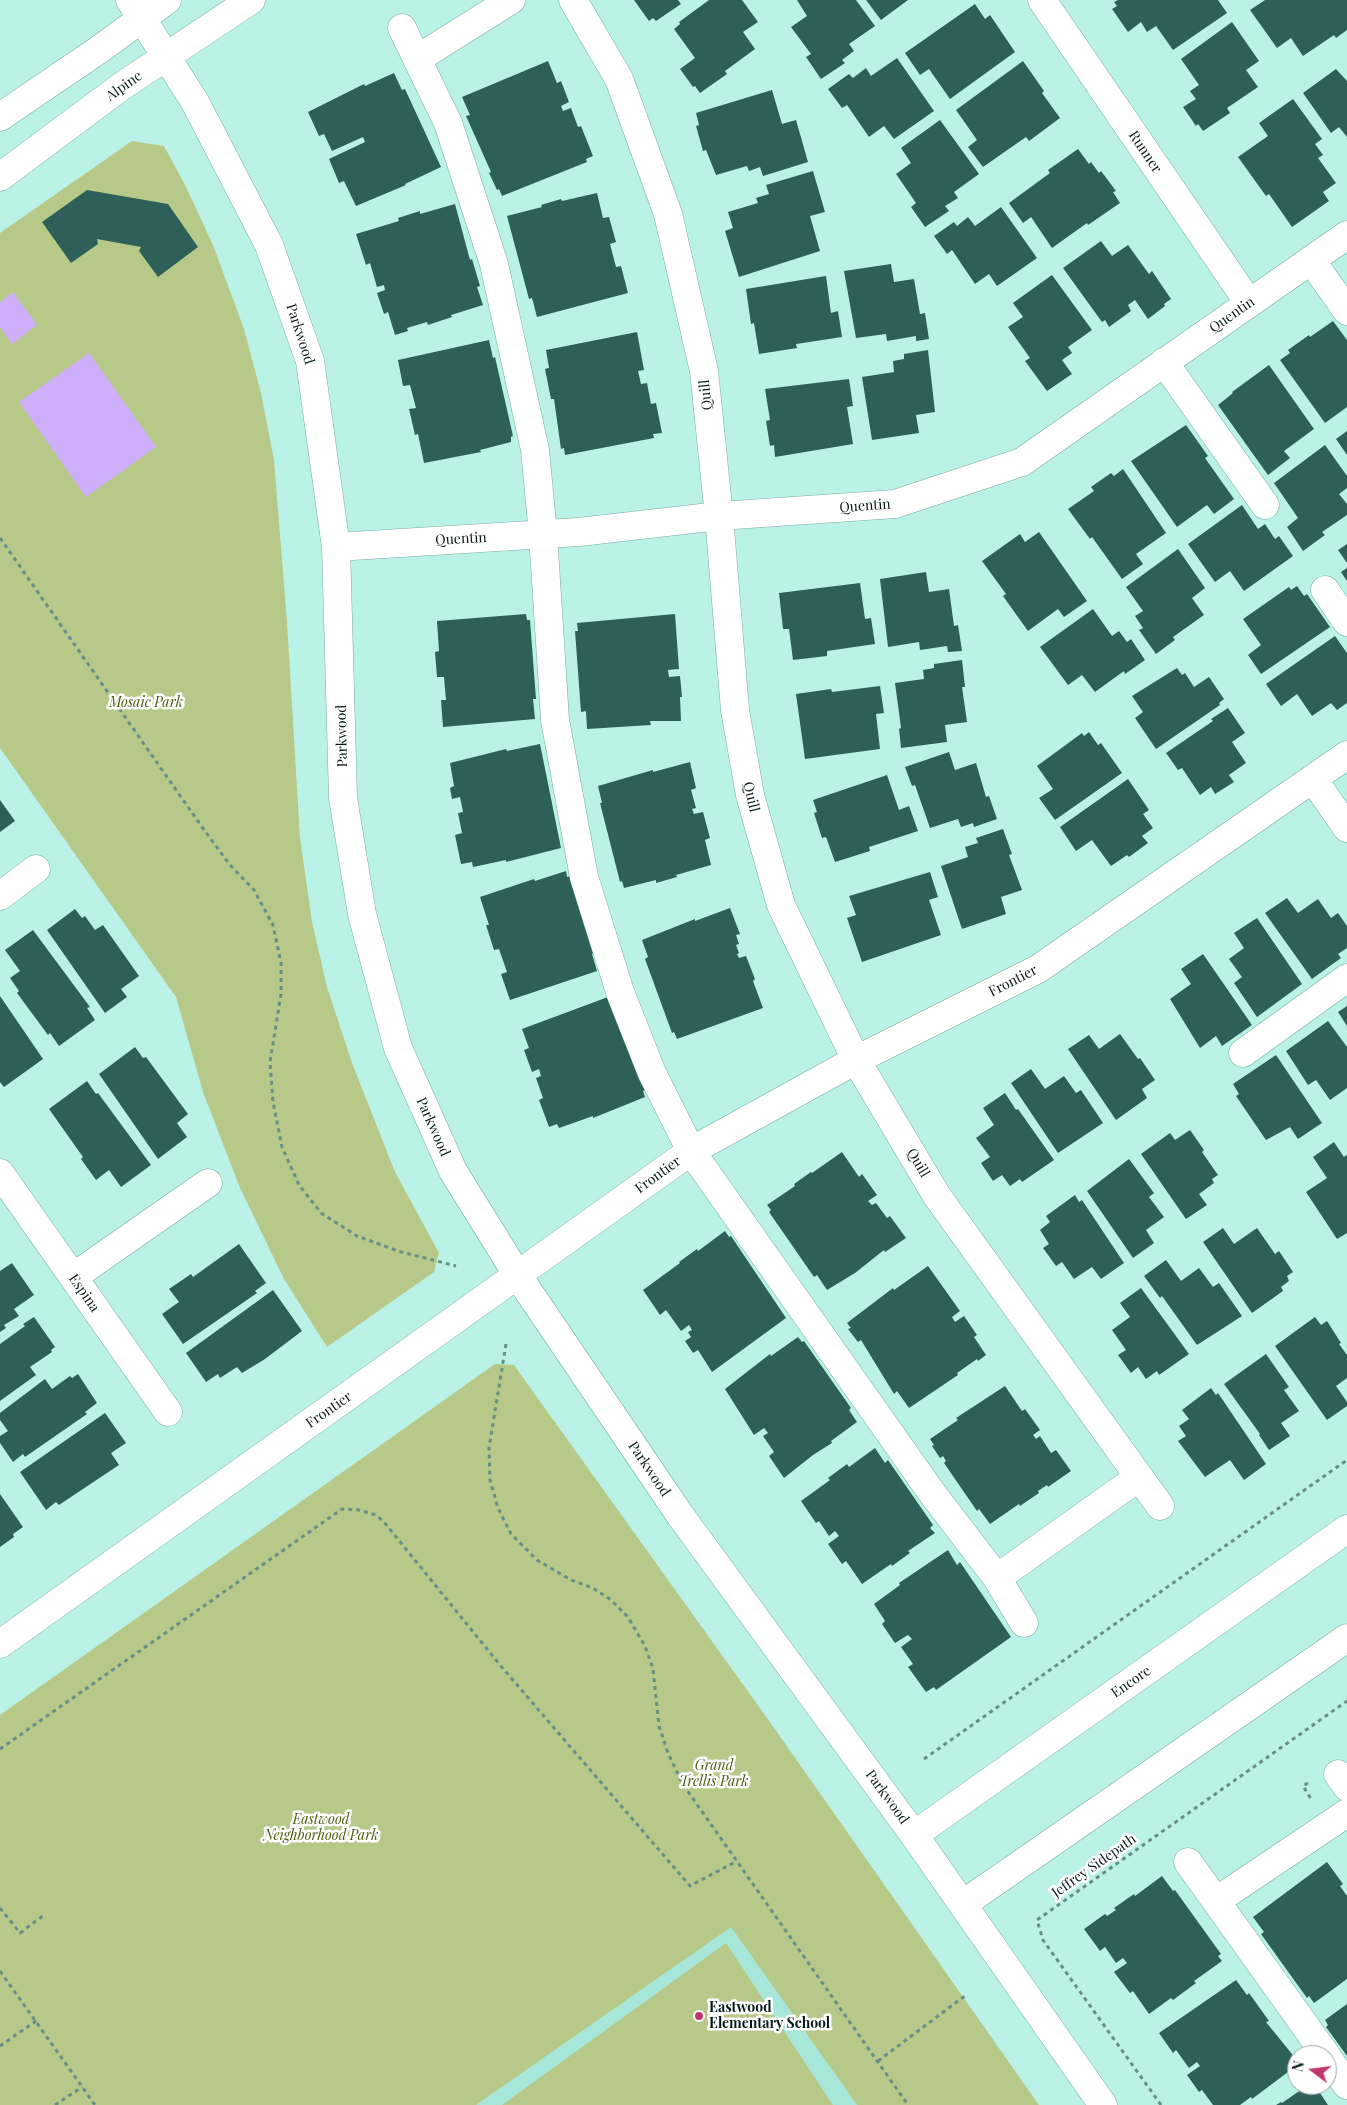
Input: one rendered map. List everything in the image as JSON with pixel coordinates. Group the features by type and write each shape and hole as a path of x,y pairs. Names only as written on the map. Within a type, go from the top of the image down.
{"street":[{"path":"0,117 136,9 167,0"},
{"name":"Alpine","path":"0,177 122,86 251,0"},
{"path":"418,59 511,0"},
{"name":"Quill","path":"573,0 619,79 668,214 704,371 719,516 735,710 750,795 781,905 856,1060 938,1196 1160,1506"},
{"name":"Runner","path":"1042,0 1249,303"},
{"name":"Parkwood","path":"136,9 168,57 210,128 269,245 310,361 336,547 343,798 362,914 398,1048 453,1171 518,1276 680,1515 914,1834 1103,2105"},
{"path":"402,28 448,123 494,264 535,450 543,534 555,720 584,877 624,1001 652,1073 690,1151 932,1493 997,1578 1024,1623"},
{"name":"Quentin","path":"336,547 579,532 719,516 895,504 1022,462 1347,235"},
{"path":"1311,260 1347,311"},
{"path":"1164,362 1265,505"},
{"path":"1325,590 1347,622"},
{"name":"Frontier","path":"0,1644 518,1276 690,1151 856,1060 1038,969 1347,755"},
{"path":"1313,778 1347,828"},
{"path":"0,896 36,870"},
{"path":"1243,1053 1347,978"},
{"name":"Espina","path":"0,1173 168,1412"},
{"path":"73,1277 208,1183"},
{"path":"997,1578 1139,1477"},
{"name":"Encore","path":"914,1834 1347,1529"},
{"path":"963,1904 1347,1638"},
{"path":"1216,1901 1347,1813"},
{"path":"1188,1862 1318,2045"},
{"path":"1337,2071 1347,2085"}],"path":[{"path":"0,538 202,827 230,865 254,890 273,925 281,963 281,994 270,1062 273,1102 282,1147 299,1185 321,1213 357,1236 398,1251 456,1266"},
{"path":"506,1344 489,1448 490,1480 498,1508 511,1534 537,1560 572,1580 593,1588 611,1600 628,1617 644,1646 652,1669 660,1726 668,1753 682,1783 908,2105"},
{"path":"924,1759 1347,1460"},
{"path":"0,1749 342,1509 359,1510 376,1515 384,1522 500,1665 690,1886 738,1861"},
{"name":"Jeffrey Sidepath","path":"1161,2105 1043,1940 1037,1920 1347,1701"},
{"path":"0,1908 20,1933 44,1915"},
{"path":"0,1971 95,2105"},
{"path":"878,2061 966,1995"},
{"path":"0,2046 36,2021"},
{"path":"55,2105 82,2087"}],"shaded area":[{"path":"13,292 37,325 12,344 0,327 0,302"},
{"path":"89,353 156,447 86,497 19,402"},
{"name":"Eastwood Elementary School","path":"731,1926 857,2105 476,2105"}],"green space":[{"name":"Mosaic Park","path":"132,141 164,146 186,187 213,245 244,329 261,393 274,460 287,622 300,838 312,922 327,987 352,1063 395,1172 439,1253 434,1272 327,1347 284,1279 240,1188 203,1092 176,997 0,748 0,233"},
{"name":"Eastwood Neighborhood Park","path":"495,1364 514,1365 772,1725 1039,2105 857,2105 731,1927 476,2105 0,2105 0,1715"},
{"name":"Eastwood Elementary School","path":"726,1943 833,2105 502,2105"}],"building":[{"path":"634,0 678,0 681,4 656,21 653,18 649,21"},
{"path":"709,0 742,0 758,22 743,32 755,49 725,71 727,74 700,93 695,86 693,87 680,69 695,58 674,29 680,24 679,22"},
{"path":"797,0 856,0 875,26 849,44 854,51 842,60 845,63 821,79 806,57 811,54 791,27 807,16"},
{"path":"866,0 908,0 881,20"},
{"path":"1118,0 1218,0 1227,13 1173,50 1156,26 1147,32 1141,22 1128,32 1112,9 1117,6 1114,2"},
{"path":"1265,0 1347,0 1347,30 1336,38 1334,35 1303,56 1291,38 1277,48 1250,10"},
{"path":"975,4 985,19 990,15 1015,52 950,99 929,69 920,75 905,53"},
{"path":"1232,22 1259,61 1246,70 1258,87 1227,108 1230,113 1203,131 1198,124 1196,126 1183,107 1196,99 1190,91 1199,85 1181,59"},
{"path":"897,58 934,111 894,139 884,126 869,137 847,105 842,108 828,89 849,74 853,78 866,68 871,76"},
{"path":"548,61 557,83 561,81 569,102 561,106 563,111 571,108 578,127 581,126 593,156 586,159 587,162 502,196 489,173 491,172 466,116 470,115 462,97"},
{"path":"1023,61 1060,118 1029,141 1026,137 983,167 968,147 977,140 956,110"},
{"path":"1336,69 1347,81 1347,137 1339,127 1331,133 1303,93"},
{"path":"394,73 402,90 405,89 441,167 406,185 356,206 344,181 339,183 329,159 365,142 363,137 332,151 324,134 319,136 308,112 364,84 365,86"},
{"path":"772,90 782,124 796,120 808,162 763,176 760,167 749,171 747,166 716,175 706,150 703,151 696,126 699,125 696,113"},
{"path":"1293,99 1322,139 1315,144 1323,155 1318,158 1336,183 1323,192 1329,201 1292,227 1269,194 1266,196 1238,157 1268,136 1259,123"},
{"path":"940,120 979,174 954,192 958,198 945,206 949,211 925,227 911,207 916,203 896,174 911,163 901,148"},
{"path":"1078,149 1089,164 1091,162 1099,173 1101,171 1116,191 1113,192 1120,203 1088,225 1087,223 1052,248 1031,217 1023,223 1009,203 1050,173 1048,170"},
{"path":"813,171 825,212 810,216 820,251 739,277 725,231 733,228 728,212 758,203 756,198 769,194 766,185"},
{"path":"87,190 168,204 198,247 158,277 139,251 141,247 97,239 98,244 71,263 42,222"},
{"path":"597,193 603,218 609,217 616,242 610,244 616,267 621,266 628,293 537,317 532,298 529,299 507,216 542,207 541,205 561,199 562,201"},
{"path":"455,204 470,260 472,259 480,286 477,287 483,305 451,315 452,317 428,325 427,322 407,328 408,331 395,335 388,312 384,314 377,293 385,290 384,285 377,287 370,263 366,265 356,234 399,221 398,218 420,211 420,214"},
{"path":"1001,207 1037,258 997,286 989,274 975,284 952,250 947,254 934,236 954,222 957,226 968,217 975,226"},
{"path":"1101,241 1112,256 1128,245 1149,274 1152,271 1171,299 1164,304 1165,306 1148,319 1135,300 1128,305 1131,311 1109,327 1105,320 1102,322 1063,268"},
{"path":"891,264 894,282 914,279 920,314 925,313 929,339 916,341 916,336 887,341 886,334 856,338 844,271"},
{"path":"1052,275 1092,330 1068,347 1072,353 1062,360 1072,374 1047,391 1025,361 1030,358 1008,327 1023,317 1013,303"},
{"path":"826,276 831,313 838,311 842,337 796,344 797,348 759,354 754,323 751,324 746,289"},
{"path":"1333,321 1347,340 1347,407 1325,423 1280,360 1290,353 1288,350"},
{"path":"637,332 644,370 638,371 641,384 647,383 651,404 656,403 662,433 653,434 654,438 565,455 564,448 561,449 554,399 551,399 545,369 549,368 546,350"},
{"path":"489,340 493,358 495,357 513,436 511,437 511,442 480,450 481,452 424,463 418,434 415,435 409,409 416,408 410,385 403,386 398,360"},
{"path":"928,350 935,412 916,415 919,433 872,440 862,377 894,372 893,361 904,359 904,354"},
{"path":"1269,365 1314,429 1284,451 1290,458 1268,475 1218,405 1232,392"},
{"path":"849,379 853,406 847,407 853,444 775,457 774,445 770,446 766,421 770,420 765,389"},
{"path":"1186,425 1208,456 1205,458 1234,499 1214,514 1207,505 1177,527 1131,461"},
{"path":"1347,431 1347,455 1336,439"},
{"path":"1325,445 1347,476 1347,488 1339,494 1347,504 1347,515 1322,532 1325,535 1303,551 1287,527 1298,518 1274,483"},
{"path":"1123,469 1166,533 1136,554 1143,564 1122,579 1092,537 1090,539 1068,509 1094,491 1091,487 1111,473 1114,476"},
{"path":"1242,505 1258,529 1265,524 1275,539 1279,536 1293,556 1244,591 1230,571 1215,582 1188,544"},
{"path":"1039,532 1087,601 1064,617 1058,609 1028,631 1003,596 1006,594 982,561 1020,534 1025,542"},
{"path":"1347,544 1347,563 1338,550"},
{"path":"1178,549 1205,588 1192,598 1204,615 1173,637 1175,640 1156,654 1139,630 1143,628 1135,616 1143,611 1126,587"},
{"path":"1347,568 1347,581 1341,572"},
{"path":"926,572 929,592 949,589 954,626 958,625 962,651 948,652 947,646 920,650 919,642 888,647 880,579"},
{"path":"860,583 865,619 871,618 875,644 827,651 827,656 793,660 789,629 783,629 779,593"},
{"path":"1297,586 1304,596 1307,594 1330,627 1261,674 1248,655 1261,645 1243,619 1289,587 1291,590"},
{"path":"1093,609 1112,636 1119,631 1127,642 1131,639 1145,660 1125,674 1124,671 1095,692 1082,675 1068,685 1040,647"},
{"path":"526,614 527,620 530,620 536,699 533,699 535,719 443,727 441,700 446,700 444,677 437,677 435,652 439,651 437,621"},
{"path":"675,614 679,669 668,670 669,677 680,676 682,697 680,697 681,721 650,721 651,725 587,729 586,711 581,712 575,631 578,631 577,623"},
{"path":"1335,636 1347,653 1347,703 1337,710 1331,703 1312,716 1297,694 1281,706 1266,684"},
{"path":"962,660 965,687 962,687 967,722 945,725 947,742 901,748 899,729 901,728 895,683 924,679 923,670 934,668 934,664"},
{"path":"1177,668 1182,675 1185,673 1194,687 1209,677 1224,699 1219,703 1220,705 1156,749 1135,718 1143,712 1132,696"},
{"path":"880,686 884,713 876,714 880,749 805,759 796,694 831,689 832,692"},
{"path":"1228,708 1245,733 1232,742 1246,763 1229,775 1234,782 1215,794 1211,787 1200,795 1182,768 1178,770 1166,753 1213,721 1211,719"},
{"path":"1089,732 1098,745 1101,743 1122,773 1055,820 1039,798 1053,789 1037,766 1082,733 1084,736"},
{"path":"540,744 561,848 506,862 506,860 473,867 472,862 461,864 455,835 462,833 458,813 463,812 460,797 452,799 450,788 454,786 450,763 506,749 507,751"},
{"path":"949,752 955,770 976,763 986,797 989,796 997,819 974,827 973,823 961,827 958,819 930,828 915,785 912,786 905,767"},
{"path":"690,762 696,788 691,790 696,808 692,809 694,814 703,812 710,838 705,840 711,865 656,883 656,880 624,888 622,881 620,882 600,803 602,803 598,786 653,770 653,772"},
{"path":"887,775 899,810 909,806 918,831 869,847 870,851 835,862 826,837 822,838 814,813 817,812 813,800"},
{"path":"1128,779 1149,810 1143,814 1153,828 1142,836 1148,843 1129,857 1127,855 1111,866 1092,840 1076,851 1060,827"},
{"path":"0,800 15,821 0,832"},
{"path":"1003,829 1012,854 1009,855 1022,890 1001,897 1006,914 962,929 941,866 968,857 965,847 978,843 976,838"},
{"path":"566,871 567,877 570,876 594,953 592,954 597,971 510,1000 501,974 507,972 499,949 494,950 486,925 489,925 480,897 534,879 535,881"},
{"path":"930,872 938,897 929,900 941,935 862,962 847,918 856,915 849,896"},
{"path":"1287,898 1298,913 1318,899 1331,918 1338,913 1347,926 1347,948 1338,954 1341,958 1312,979 1265,913"},
{"path":"730,908 740,934 736,935 739,944 736,945 739,953 737,954 739,958 746,956 763,1008 677,1039 674,1032 672,1033 645,959 648,957 642,940 695,919 695,921"},
{"path":"75,909 82,918 85,916 95,930 103,925 139,976 121,989 127,997 105,1013 47,930"},
{"path":"1257,918 1302,984 1257,1017 1234,983 1242,977 1229,959 1244,948 1234,933"},
{"path":"33,930 90,1007 87,1008 95,1020 59,1046 50,1033 48,1035 17,993 19,991 10,978 20,971 5,950"},
{"path":"1203,954 1252,1025 1222,1046 1216,1036 1200,1048 1170,999 1191,984 1181,969"},
{"path":"0,996 43,1059 4,1087 0,1082"},
{"path":"608,997 645,1090 643,1091 645,1097 593,1118 593,1116 559,1128 557,1124 549,1127 539,1100 543,1098 536,1078 541,1076 539,1069 532,1072 524,1050 529,1048 522,1029"},
{"path":"1347,1006 1347,1026 1338,1012"},
{"path":"1328,1021 1347,1047 1347,1088 1330,1100 1316,1080 1308,1085 1286,1051"},
{"path":"1120,1034 1155,1080 1142,1089 1147,1098 1116,1120 1068,1049 1089,1035 1099,1049"},
{"path":"135,1047 143,1058 146,1057 188,1114 177,1123 187,1137 158,1159 99,1074"},
{"path":"1276,1055 1322,1123 1298,1139 1290,1127 1266,1140 1236,1096 1239,1094 1233,1084"},
{"path":"1031,1069 1045,1089 1064,1076 1076,1093 1081,1090 1103,1123 1058,1153 1011,1083"},
{"path":"87,1081 151,1165 121,1187 109,1170 96,1180 81,1159 83,1157 49,1109"},
{"path":"1005,1093 1054,1160 1022,1182 1020,1179 1010,1186 1002,1175 993,1181 981,1163 990,1157 976,1138 994,1125 983,1108"},
{"path":"1190,1130 1218,1175 1212,1179 1214,1183 1199,1194 1207,1205 1186,1219 1141,1154 1170,1133 1175,1140"},
{"path":"1334,1142 1344,1157 1346,1155 1347,1157 1347,1233 1337,1239 1306,1192 1327,1178 1313,1157"},
{"path":"842,1152 859,1177 862,1174 877,1195 868,1201 872,1205 876,1203 887,1218 890,1216 906,1238 885,1252 884,1250 855,1273 827,1290 817,1275 814,1277 769,1212 771,1210 767,1205 795,1186 794,1184"},
{"path":"1129,1159 1154,1193 1149,1197 1164,1217 1146,1230 1154,1243 1133,1258 1087,1191"},
{"path":"1075,1195 1079,1202 1082,1200 1124,1263 1101,1279 1092,1267 1074,1279 1062,1262 1056,1266 1043,1248 1049,1244 1040,1230 1050,1222 1046,1216"},
{"path":"1223,1228 1234,1244 1257,1228 1275,1254 1279,1251 1293,1272 1287,1276 1289,1281 1281,1287 1283,1291 1252,1313 1203,1242"},
{"path":"725,1231 729,1237 731,1236 786,1318 712,1372 698,1350 693,1353 685,1341 691,1337 688,1332 692,1330 689,1325 681,1331 666,1310 660,1315 643,1290 697,1249 698,1251"},
{"path":"239,1244 266,1283 255,1291 257,1293 183,1344 162,1314 179,1302 169,1289 191,1274 193,1277"},
{"path":"1166,1260 1181,1281 1199,1268 1213,1287 1219,1283 1242,1316 1197,1345 1162,1296 1160,1298 1144,1276"},
{"path":"12,1263 34,1295 14,1309 19,1316 4,1325 6,1328 0,1332 0,1271"},
{"path":"928,1266 960,1311 952,1317 955,1322 964,1316 977,1335 974,1337 986,1355 978,1361 977,1359 957,1373 958,1375 909,1408 897,1391 894,1394 861,1340 858,1342 848,1329 851,1328 847,1323 893,1288 894,1290"},
{"path":"1141,1288 1189,1354 1159,1375 1157,1371 1146,1379 1138,1367 1131,1373 1118,1355 1126,1350 1112,1330 1130,1317 1120,1303"},
{"path":"273,1290 302,1331 265,1359 242,1373 237,1367 220,1378 218,1374 206,1382 186,1353"},
{"path":"34,1317 55,1347 51,1350 52,1352 30,1367 36,1375 0,1401 0,1344"},
{"path":"1315,1317 1321,1325 1327,1321 1347,1355 1347,1378 1336,1386 1347,1402 1347,1406 1327,1420 1275,1346"},
{"path":"798,1337 802,1342 804,1341 851,1408 849,1410 857,1422 784,1478 769,1456 774,1452 763,1436 768,1433 764,1428 754,1435 725,1389 770,1354 771,1356"},
{"path":"1266,1354 1289,1387 1284,1390 1299,1411 1281,1423 1290,1436 1269,1450 1260,1434 1224,1384"},
{"path":"78,1374 97,1403 85,1412 87,1414 25,1457 23,1454 13,1462 0,1443 0,1436 8,1431 0,1420 0,1413 45,1379 52,1389 70,1376 72,1378"},
{"path":"1005,1386 1022,1411 1025,1409 1040,1430 1033,1435 1036,1439 1040,1436 1051,1453 1056,1450 1071,1471 990,1524 979,1509 977,1511 944,1463 946,1461 943,1456 940,1458 932,1446 934,1445 930,1439 958,1420 956,1418"},
{"path":"1211,1388 1216,1395 1218,1393 1266,1464 1244,1480 1230,1460 1205,1477 1178,1441 1186,1436 1179,1426 1189,1419 1182,1410"},
{"path":"105,1413 126,1443 111,1453 119,1465 59,1505 56,1502 46,1510 20,1472"},
{"path":"875,1448 885,1463 888,1460 933,1525 930,1528 935,1533 908,1551 910,1553 892,1566 891,1564 862,1584 846,1561 842,1564 828,1544 839,1536 835,1531 829,1536 819,1521 816,1523 801,1501 830,1480 828,1478 847,1464 849,1467"},
{"path":"0,1494 23,1527 13,1534 14,1537 0,1547"},
{"path":"948,1550 957,1565 960,1562 1011,1637 936,1690 934,1687 926,1692 908,1667 913,1664 901,1647 912,1639 908,1635 895,1643 882,1624 885,1621 874,1604 900,1585 899,1583"},
{"path":"1327,1862 1343,1884 1340,1886 1347,1896 1347,1979 1314,2003 1309,1996 1307,1998 1261,1934 1264,1932 1253,1917"},
{"path":"1162,1876 1173,1891 1175,1890 1221,1954 1218,1956 1222,1961 1194,1981 1196,1983 1173,2000 1171,1998 1149,2014 1133,1991 1130,1993 1114,1972 1127,1963 1123,1958 1116,1963 1105,1947 1100,1951 1084,1929 1105,1914 1107,1916 1116,1910 1114,1908 1134,1894 1135,1896"},
{"path":"1236,1980 1247,1995 1249,1993 1269,2021 1266,2022 1287,2048 1287,2073 1252,2099 1251,2097 1240,2105 1213,2105 1202,2090 1199,2092 1187,2075 1200,2066 1197,2062 1189,2068 1176,2050 1173,2053 1159,2033"},
{"path":"1347,2004 1347,2056 1326,2027 1328,2025 1325,2020"},
{"path":"1294,2095 1321,2095 1328,2105 1276,2105"}],"place":[{"name":"Eastwood Elementary School","path":"699,2016"}],"park label":[{"name":"Grand Trellis Park","path":"714,1774"}]}
